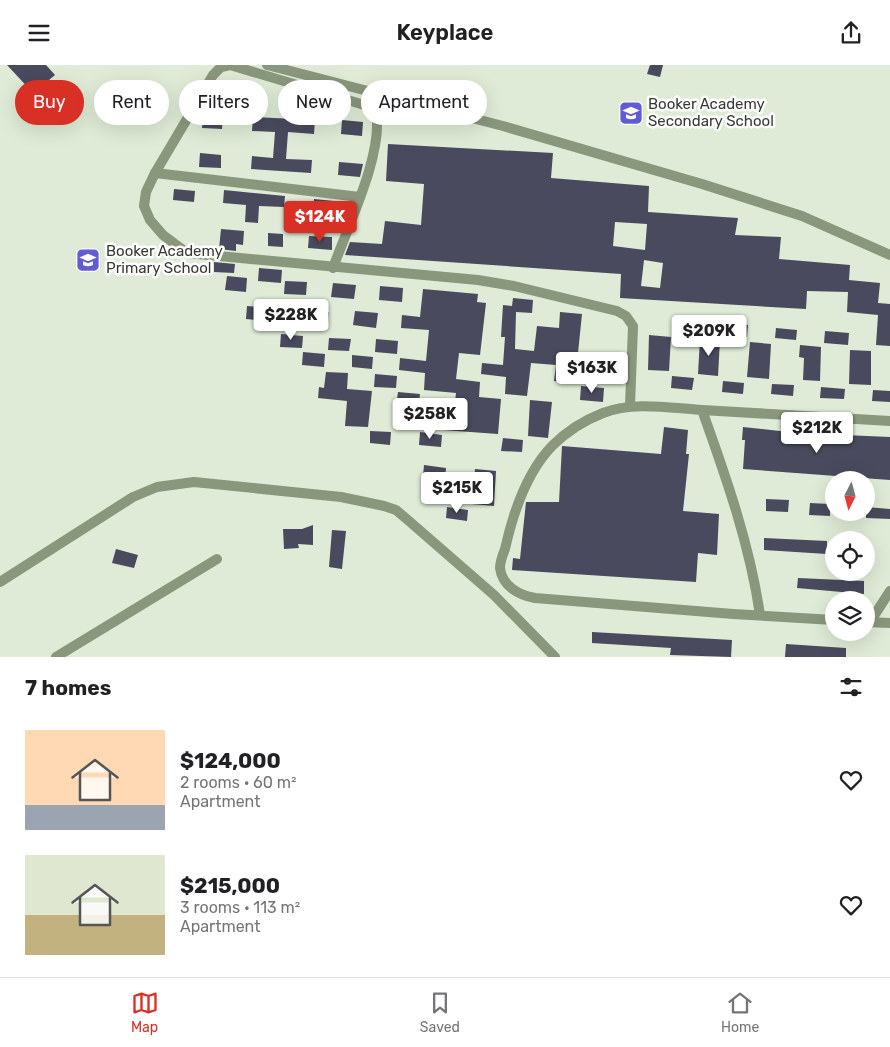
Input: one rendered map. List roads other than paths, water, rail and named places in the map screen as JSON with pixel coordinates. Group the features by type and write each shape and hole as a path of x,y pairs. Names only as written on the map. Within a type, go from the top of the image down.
{"street":[{"path":"332,267 360,197 373,154 376,127 375,111 371,107 230,65 222,67 213,75 155,173 146,192 144,206 150,221 162,235 187,253 332,267 478,280 514,286 617,311 626,316 633,326 630,406"},
{"path":"267,65 503,126 702,184 802,216 890,255"},
{"path":"155,173 360,197"},
{"path":"825,619 534,598 520,595 508,585 500,568 511,522 537,465 553,446 591,418 610,410 630,406 890,421"},
{"path":"702,411 740,528 755,581 760,615"},
{"path":"0,582 133,497 157,487 194,482 217,483 342,497 396,510 494,595 555,657"},
{"path":"56,657 217,559"},
{"path":"875,612 890,591"},
{"path":"875,622 890,623"}],"place":[{"name":"Booker Academy Secondary School","path":"631,113"},
{"name":"Booker Academy Primary School","path":"88,260"}]}
